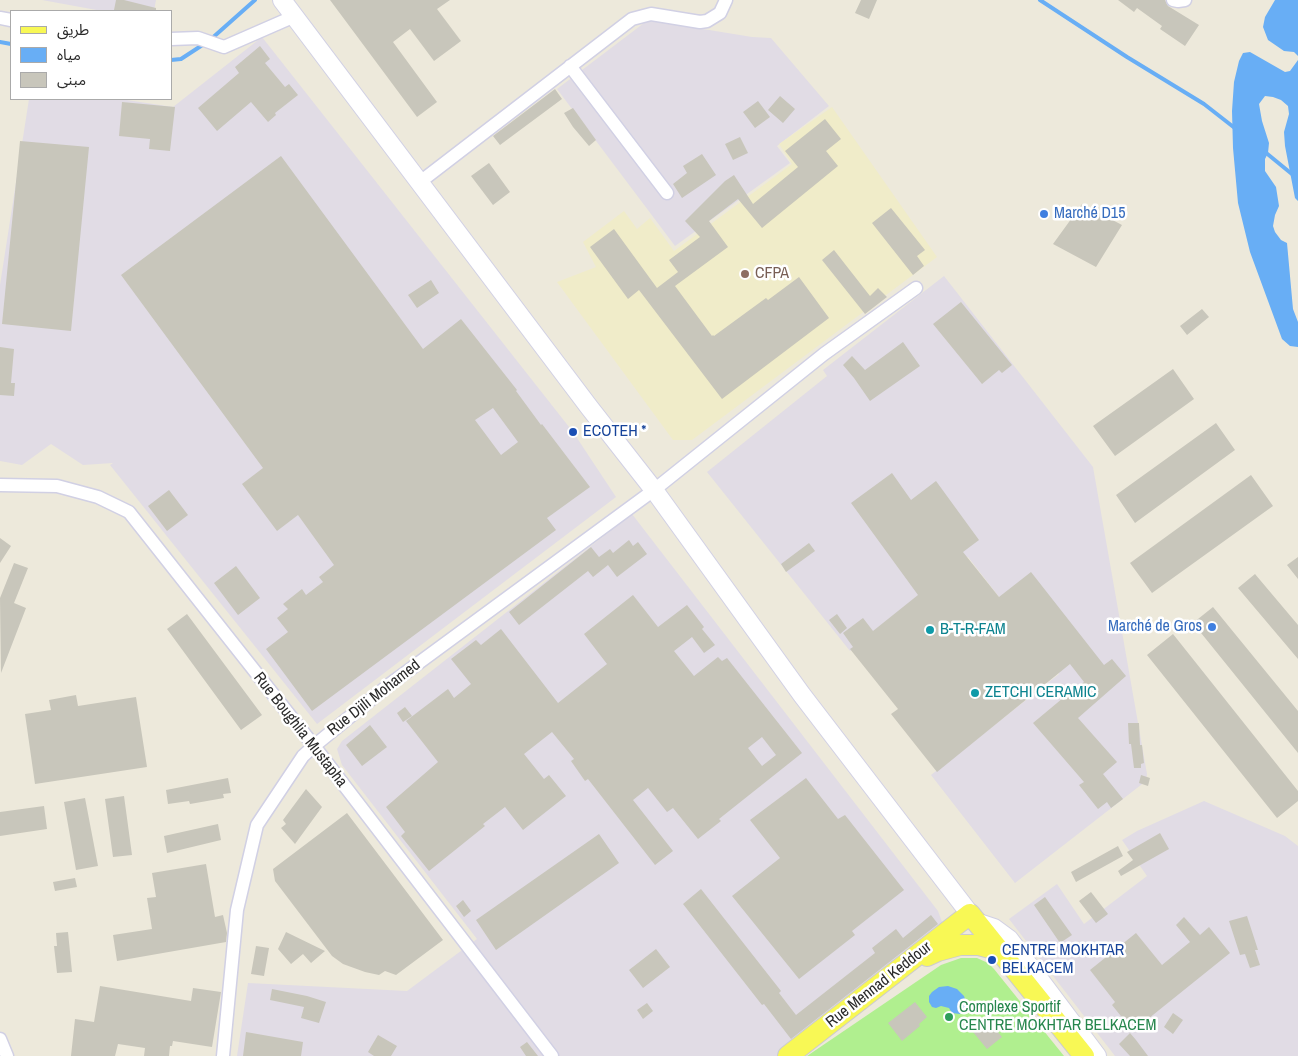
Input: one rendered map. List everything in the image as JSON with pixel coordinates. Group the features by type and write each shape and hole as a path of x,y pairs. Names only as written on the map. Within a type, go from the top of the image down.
{"main road":[{"path":"282,0 589,407 654,490 802,694 973,918 1084,1056"},
{"path":"973,918 994,928 1009,939 1097,1056"},
{"name":"Rue Mennad Keddour","path":"788,1056 907,962 973,918"},
{"path":"907,962 917,962 938,951 960,945 979,945 998,950"}],"street":[{"path":"420,182 638,16 651,14 700,22 707,21 720,14 726,0"},
{"path":"1173,0 1185,0"},
{"path":"172,39 198,38 224,47 295,16"},
{"path":"570,66 668,193"},
{"name":"Rue Djili Mohamed","path":"223,1056 237,910 257,825 303,756 390,684 654,490 824,354 916,288"},
{"name":"Rue Boughlia Mustapha","path":"3,488 57,486 98,497 129,512 314,746 552,1056"},
{"path":"0,1039 7,1056"}],"shaded area":[{"path":"42,0 156,0 154,10 97,10"},
{"path":"648,20 752,37 771,38 829,106 777,146 790,163 675,246 557,89"},
{"path":"262,37 573,432 616,497 317,724 110,465 113,463 83,465 51,444 22,465 0,461 0,285 29,100 127,100 173,107"},
{"name":"CFPA","path":"832,107 937,257 692,440 673,440 557,282 596,267 583,242 624,211 637,229 650,218 674,251 792,164 779,144"},
{"path":"944,276 1093,467 1147,774 1146,781 1015,883 931,775 1059,674 968,557 850,651 707,472 827,376 823,370"},
{"path":"632,514 938,911 945,930 780,1056 237,1056 248,983 407,991 477,939 342,765 337,749 342,741"},
{"path":"1204,801 1285,836 1298,846 1298,1056 1115,1056 1009,919 1057,884 1084,924 1147,876 1122,840 1137,831"}],"green space":[{"name":"Complexe Sportif CENTRE MOKHTAR BELKACEM","path":"961,958 977,958 988,963 1064,1056 807,1056 941,965"}],"water":[{"path":"1275,0 1298,0 1298,56 1294,52 1284,51 1268,40 1263,27 1265,17"},
{"path":"1250,52 1285,72 1290,71 1298,60 1298,201 1295,198 1285,146 1284,132 1289,114 1288,106 1281,100 1265,96 1259,104 1269,143 1265,159 1265,171 1276,187 1279,206 1273,226 1281,240 1287,243 1293,309 1298,322 1298,347 1290,346 1282,339 1250,252 1238,203 1233,148 1232,111 1234,82 1243,53"},
{"path":"948,986 957,989 964,996 967,1005 966,1010 960,1014 952,1013 949,1008 941,1006 932,1007 929,1002 929,996 932,992 939,987"}],"building":[{"path":"116,0 124,0 156,8 156,10 114,10"},
{"path":"330,0 450,0 437,9 461,41 434,61 410,29 393,42 437,102 417,117"},
{"path":"861,0 877,0 869,19 855,13"},
{"path":"1118,0 1165,0 1168,6 1199,25 1185,46 1160,29 1162,26 1137,8 1134,12"},
{"path":"260,46 270,59 265,63 285,87 289,84 298,95 275,113 276,115 268,122 251,102 217,131 198,108 239,73 235,67"},
{"path":"555,89 562,99 500,145 493,136"},
{"path":"780,96 795,109 783,123 768,110"},
{"path":"758,101 770,117 755,128 743,112"},
{"path":"122,102 175,107 170,151 149,149 150,139 119,136"},
{"path":"573,108 596,140 589,146 564,113"},
{"path":"825,119 841,139 826,151 838,166 762,228 738,199 709,221 728,247 675,286 712,336 766,298 768,300 799,277 829,318 722,399 639,290 628,299 590,247 614,229 657,288 678,272 669,260 700,237 685,221 725,181 734,175 753,204 798,167 785,151"},
{"path":"740,137 748,153 733,160 725,144"},
{"path":"20,141 89,147 71,331 2,324"},
{"path":"702,154 716,175 682,198 673,184 687,173 683,166"},
{"path":"281,156 423,349 461,319 590,487 547,518 556,530 312,711 266,649 288,632 277,618 288,609 283,604 302,589 306,595 323,582 319,577 334,565 298,515 277,531 242,484 263,468 121,275","holes":["493,408 518,442 501,455 475,420"]},
{"path":"489,163 510,192 493,205 471,176"},
{"path":"1082,204 1122,225 1096,267 1053,244"},
{"path":"891,208 925,250 917,256 924,266 913,275 872,223"},
{"path":"834,250 870,296 878,288 887,297 865,314 822,260"},
{"path":"431,280 439,293 417,308 408,295"},
{"path":"961,302 1012,365 1002,373 999,370 982,384 933,324"},
{"path":"1202,309 1209,317 1187,335 1180,326"},
{"path":"903,342 920,366 870,401 843,365 852,356 865,370"},
{"path":"0,347 14,349 11,383 15,383 14,396 0,395"},
{"path":"1173,369 1194,399 1115,456 1093,426"},
{"path":"1216,423 1235,450 1135,523 1116,495"},
{"path":"892,473 911,500 936,481 979,540 963,552 999,597 1031,572 1104,665 1112,659 1126,676 1078,718 1117,762 1103,774 1123,799 1111,808 1107,802 1098,809 1079,785 1084,782 1033,723 1084,682 1070,664 937,772 891,714 898,709 850,649 853,647 843,633 863,618 873,631 918,595 851,503"},
{"path":"1251,475 1273,506 1152,593 1130,563"},
{"path":"169,490 188,515 167,531 148,506"},
{"path":"0,538 11,546 0,563"},
{"path":"629,540 633,546 638,542 647,554 617,577 608,565 593,577 588,571 519,625 509,612 591,547 599,557 610,549 613,553"},
{"path":"809,543 815,551 786,572 781,564"},
{"path":"1298,557 1298,579 1287,565"},
{"path":"14,563 28,568 14,603 26,608 1,673 0,598"},
{"path":"236,566 260,598 238,615 214,583"},
{"path":"1255,574 1298,625 1298,659 1238,588"},
{"path":"633,595 658,627 687,605 715,645 704,653 692,637 674,651 694,676 718,657 722,661 727,658 802,753 719,819 721,821 698,839 673,808 667,812 648,788 633,800 673,851 655,865 588,779 585,781 571,761 574,759 552,732 524,754 544,779 549,775 566,796 523,830 505,807 483,824 485,826 429,871 401,836 405,832 386,807 438,762 406,721 448,689 454,698 471,684 451,659 476,640 481,645 501,629 558,703 607,664 584,634","holes":["762,737 776,755 762,766 748,748"]},
{"path":"1213,607 1298,711 1298,753 1193,623"},
{"path":"187,614 262,715 241,730 167,629"},
{"path":"837,614 847,628 840,634 829,620"},
{"path":"1173,634 1298,791 1298,801 1277,818 1147,655"},
{"path":"76,695 78,706 136,697 147,767 35,784 25,714 51,710 49,700"},
{"path":"405,707 412,716 403,722 397,713"},
{"path":"1128,723 1139,723 1140,745 1142,745 1144,763 1141,764 1141,768 1134,768 1131,744 1129,744"},
{"path":"370,725 387,747 362,766 346,745"},
{"path":"1141,775 1150,778 1148,786 1139,783"},
{"path":"228,778 231,793 223,794 224,798 190,804 189,801 168,804 166,790"},
{"path":"806,778 838,819 845,815 904,890 852,931 855,935 799,979 732,896 780,858 750,820"},
{"path":"306,789 322,807 295,844 281,828 286,824 283,820"},
{"path":"124,796 132,855 113,857 105,799"},
{"path":"85,798 98,866 76,870 64,802"},
{"path":"44,806 47,829 0,836 0,812"},
{"path":"347,813 443,940 396,975 385,971 379,975 365,972 343,964 332,956 275,881 273,869"},
{"path":"218,824 221,840 167,853 164,836"},
{"path":"1160,833 1169,849 1121,876 1118,871 1133,860 1127,852"},
{"path":"599,834 619,863 496,950 476,920"},
{"path":"1118,846 1123,856 1076,882 1071,872"},
{"path":"206,864 215,917 223,915 227,933 226,942 117,961 113,935 152,929 147,898 156,897 152,873"},
{"path":"75,878 77,887 55,891 53,882"},
{"path":"701,889 781,991 779,993 796,1015 875,953 872,948 896,929 903,938 931,915 938,924 791,1039 683,904"},
{"path":"1091,892 1108,914 1096,923 1079,901"},
{"path":"1045,897 1072,935 1060,943 1034,905"},
{"path":"463,900 471,911 464,917 456,906"},
{"path":"1247,916 1258,950 1255,950 1260,965 1250,968 1245,954 1240,955 1229,921"},
{"path":"1184,917 1200,935 1209,927 1230,953 1133,1031 1112,1005 1115,1002 1090,970 1136,933 1162,965 1190,942 1176,925"},
{"path":"68,932 72,972 57,973 54,946 57,946 56,933"},
{"path":"286,932 325,951 311,963 303,954 291,964 278,949"},
{"path":"256,946 269,948 264,976 251,974"},
{"path":"656,949 670,967 643,988 629,970"},
{"path":"100,986 191,1001 193,988 221,992 212,1047 173,1041 172,1046 170,1046 169,1056 144,1056 145,1048 118,1044 115,1056 71,1056 75,1019 94,1022"},
{"path":"272,989 326,1002 319,1023 301,1018 304,1007 270,1000"},
{"path":"915,1002 927,1017 919,1024 920,1026 902,1041 888,1023"},
{"path":"647,1003 653,1011 643,1019 637,1010"},
{"path":"1173,1013 1183,1020 1173,1034 1164,1027"},
{"path":"988,1020 1002,1037 987,1049 973,1032"},
{"path":"246,1032 303,1042 301,1056 243,1056"},
{"path":"1130,1033 1148,1056 1130,1056 1119,1044"},
{"path":"378,1035 397,1046 391,1056 374,1056 368,1052"},
{"path":"527,1042 538,1056 526,1056 520,1047"}],"waterway":[{"path":"210,40 255,0"},
{"path":"1040,0 1127,57 1204,104 1236,129"},
{"path":"0,42 10,44"},
{"path":"172,60 181,59 204,44"},
{"path":"1265,152 1298,179"}],"place":[{"name":"Marché D15","path":"1044,214"},
{"name":"CFPA","path":"745,274"},
{"name":"ECOTEH *","path":"573,432"},
{"name":"Marché de Gros","path":"1212,627"},
{"name":"B-T-R-FAM","path":"930,630"},
{"name":"ZETCHI CERAMIC","path":"975,693"},
{"name":"CENTRE MOKHTAR BELKACEM","path":"992,960"},
{"name":"Complexe Sportif CENTRE MOKHTAR BELKACEM","path":"949,1017"}]}
